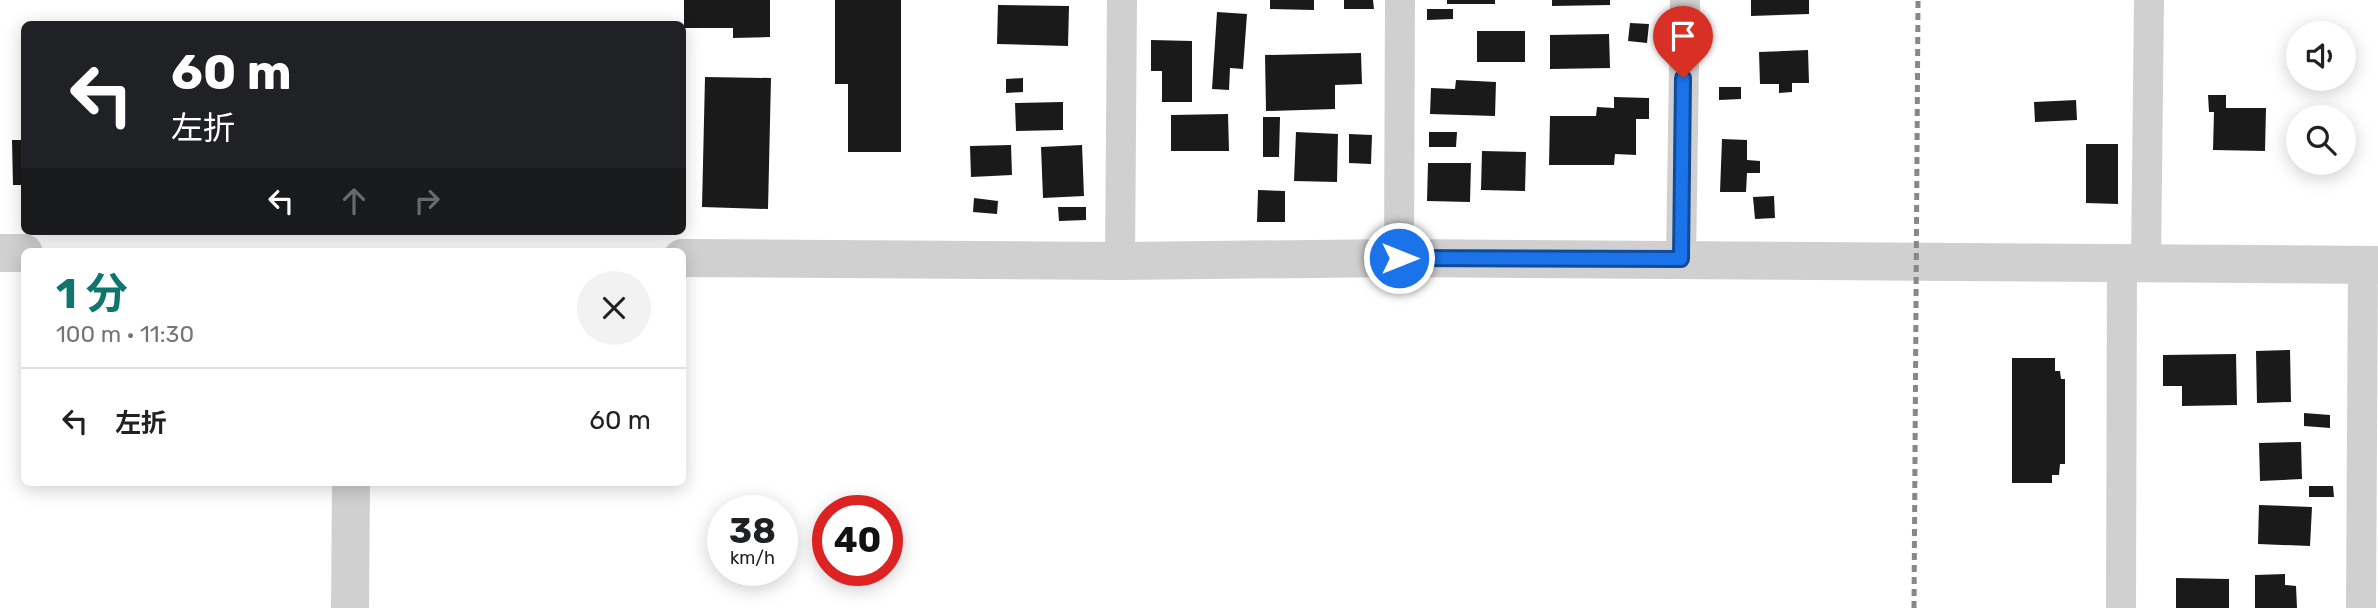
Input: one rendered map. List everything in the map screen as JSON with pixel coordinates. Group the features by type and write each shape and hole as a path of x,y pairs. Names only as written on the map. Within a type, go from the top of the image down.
{"street":[{"path":"1120,261 1122,0"},
{"path":"1399,258 1401,0"},
{"path":"1681,259 1685,0"},
{"path":"2121,608 2134,264 2149,0"},
{"path":"0,253 21,253"},
{"path":"686,258 1120,261 1681,259 2370,265 2361,608"},
{"path":"350,608 351,486"}],"building":[{"path":"684,0 770,0 770,37 733,38 733,28 686,28"},
{"path":"835,0 901,0 901,152 848,152 848,84 835,84"},
{"path":"1270,0 1314,0 1314,10 1270,9"},
{"path":"1344,0 1373,0 1374,9 1344,9"},
{"path":"1447,0 1495,0 1495,4 1447,4"},
{"path":"1552,0 1610,0 1610,5 1552,6"},
{"path":"1751,0 1809,0 1809,14 1751,16"},
{"path":"998,5 1069,6 1068,46 997,44"},
{"path":"1427,9 1453,9 1453,19 1427,20"},
{"path":"1217,12 1247,14 1243,69 1230,68 1229,90 1212,89"},
{"path":"1630,23 1649,24 1647,43 1628,41"},
{"path":"1477,31 1525,31 1525,62 1477,62"},
{"path":"1609,34 1610,68 1550,69 1550,35"},
{"path":"1151,40 1192,41 1192,102 1162,102 1162,71 1151,71"},
{"path":"1808,50 1809,83 1792,83 1792,92 1779,93 1779,84 1760,84 1759,52"},
{"path":"1361,53 1362,84 1335,85 1335,109 1266,111 1265,55"},
{"path":"705,77 771,78 768,209 702,207"},
{"path":"1023,78 1023,92 1006,93 1006,79"},
{"path":"1456,80 1496,82 1495,116 1430,114 1431,88 1455,89"},
{"path":"1719,87 1741,87 1741,99 1719,100"},
{"path":"2208,95 2226,95 2226,108 2266,108 2265,151 2213,150 2214,112 2209,112"},
{"path":"1614,97 1649,98 1649,119 1636,119 1636,155 1615,154 1614,165 1549,165 1550,116 1596,116 1597,107 1614,108"},
{"path":"2076,100 2077,120 2035,122 2034,102"},
{"path":"1063,102 1063,130 1016,131 1015,103"},
{"path":"1228,114 1229,151 1171,151 1171,115"},
{"path":"1263,117 1280,117 1279,157 1263,157"},
{"path":"1296,132 1338,134 1337,182 1294,181"},
{"path":"1429,132 1457,132 1456,147 1429,147"},
{"path":"1349,134 1372,135 1371,164 1349,163"},
{"path":"1722,139 1747,140 1747,160 1760,161 1760,173 1747,173 1746,192 1720,192"},
{"path":"12,140 21,140 21,185 13,185"},
{"path":"2086,144 2118,144 2118,204 2086,203"},
{"path":"1011,145 1012,175 971,177 970,146"},
{"path":"1082,145 1084,196 1043,198 1041,147"},
{"path":"1482,151 1526,152 1525,191 1481,190"},
{"path":"1428,163 1471,163 1470,202 1427,201"},
{"path":"1258,190 1285,191 1285,222 1257,222"},
{"path":"1774,196 1775,218 1755,219 1753,197"},
{"path":"974,198 998,201 997,214 973,212"},
{"path":"1058,207 1086,207 1086,220 1059,221"},
{"path":"2290,350 2291,402 2257,403 2256,351"},
{"path":"2236,354 2237,405 2182,406 2182,386 2163,386 2163,355"},
{"path":"2012,358 2055,358 2055,371 2060,371 2061,379 2065,379 2065,464 2060,464 2059,475 2052,475 2052,483 2012,483"},
{"path":"2304,413 2330,415 2330,428 2304,426"},
{"path":"2301,442 2302,479 2260,481 2259,443"},
{"path":"2309,486 2333,486 2334,497 2309,497"},
{"path":"2259,505 2312,507 2310,546 2258,544"},
{"path":"2285,574 2285,585 2296,586 2297,608 2255,608 2255,575"},
{"path":"2176,578 2229,579 2229,608 2176,608"}],"railway":[{"path":"1914,608 1918,0"}],"route":[{"path":"1399,258 1681,259 1683,78"}]}
